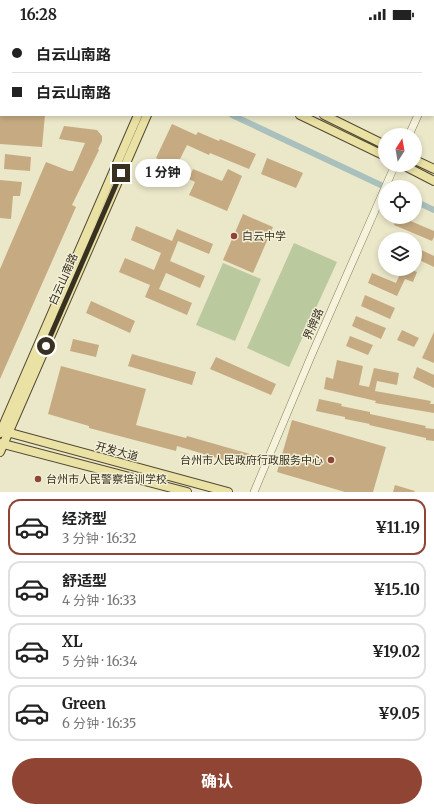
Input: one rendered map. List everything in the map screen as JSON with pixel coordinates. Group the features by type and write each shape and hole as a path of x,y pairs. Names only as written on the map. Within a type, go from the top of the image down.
{"main road":[{"name":"白云山南路","path":"0,452 2,432 138,116"},
{"name":"白云山南路","path":"2,432 147,116"},
{"path":"302,116 378,153"},
{"path":"326,116 378,142"},
{"path":"422,163 434,169"},
{"path":"417,172 434,180"},
{"name":"开发大道","path":"2,432 228,492"},
{"name":"开发大道","path":"2,443 187,492"}],"street":[{"path":"412,128 418,116"},
{"name":"界牌路","path":"254,492 315,346 392,172"}],"green space":[{"path":"294,243 337,262 289,367 247,348"},
{"path":"223,263 261,279 235,341 196,325"}],"building":[{"path":"0,116 45,116 42,147 0,144"},
{"path":"172,124 196,135 198,132 219,141 220,139 256,154 249,169 210,153 209,155 187,145 176,167 156,158"},
{"path":"64,126 97,130 102,136 102,141 72,205 76,207 0,379 0,269 46,162 69,171 73,171 85,143 59,139"},
{"path":"5,154 31,157 30,171 4,169"},
{"path":"267,158 303,173 296,188 261,174"},
{"path":"193,169 222,181 228,169 242,176 227,211 189,195 195,182 189,179"},
{"path":"0,180 22,182 20,196 13,196 11,219 0,218"},
{"path":"243,214 273,227 253,273 223,260"},
{"path":"418,224 434,231 434,237 432,241 422,237 422,232 411,232 394,225"},
{"path":"136,226 172,241 177,229 213,244 209,254 178,241 170,261 205,276 200,288 166,273 159,289 192,303 187,315 145,297 150,285 119,272 125,258 154,270 161,253 131,240"},
{"path":"422,250 434,256 434,267 422,261"},
{"path":"372,273 396,283 399,276 415,276 413,282 405,279 397,296 368,283"},
{"path":"365,295 395,308 390,319 361,306"},
{"path":"91,301 135,321 130,333 86,313"},
{"path":"356,316 386,328 381,339 352,326"},
{"path":"402,330 419,338 414,347 397,340"},
{"path":"434,332 434,363 422,358"},
{"path":"350,336 373,345 368,355 346,346"},
{"path":"73,339 99,345 96,357 70,351"},
{"path":"132,354 196,372 192,385 128,366"},
{"path":"216,357 276,384 271,395 210,369"},
{"path":"337,360 363,366 359,385 369,387 374,368 399,373 397,385 377,381 375,391 431,401 430,404 434,404 434,413 375,403 376,401 324,389 326,377 333,379"},
{"path":"61,366 146,389 136,425 186,438 187,436 250,454 247,467 177,446 176,451 89,428 89,426 48,414"},
{"path":"417,367 434,375 434,388 413,378"},
{"path":"319,399 342,404 341,406 370,412 370,414 426,426 425,428 434,429 434,441 345,419 345,417 316,411"},
{"name":"台州市人民政府行政服务中心","path":"292,420 386,447 373,492 345,492 277,472"},
{"path":"395,485 415,491 393,492"}],"waterway":[{"path":"234,116 378,184"},
{"path":"422,204 434,210"}],"place":[{"name":"白云中学","path":"234,236"},
{"name":"台州市人民政府行政服务中心","path":"331,460"},
{"name":"台州市人民警察培训学校","path":"38,479"}],"route":[{"path":"46,346 121,173"}]}
